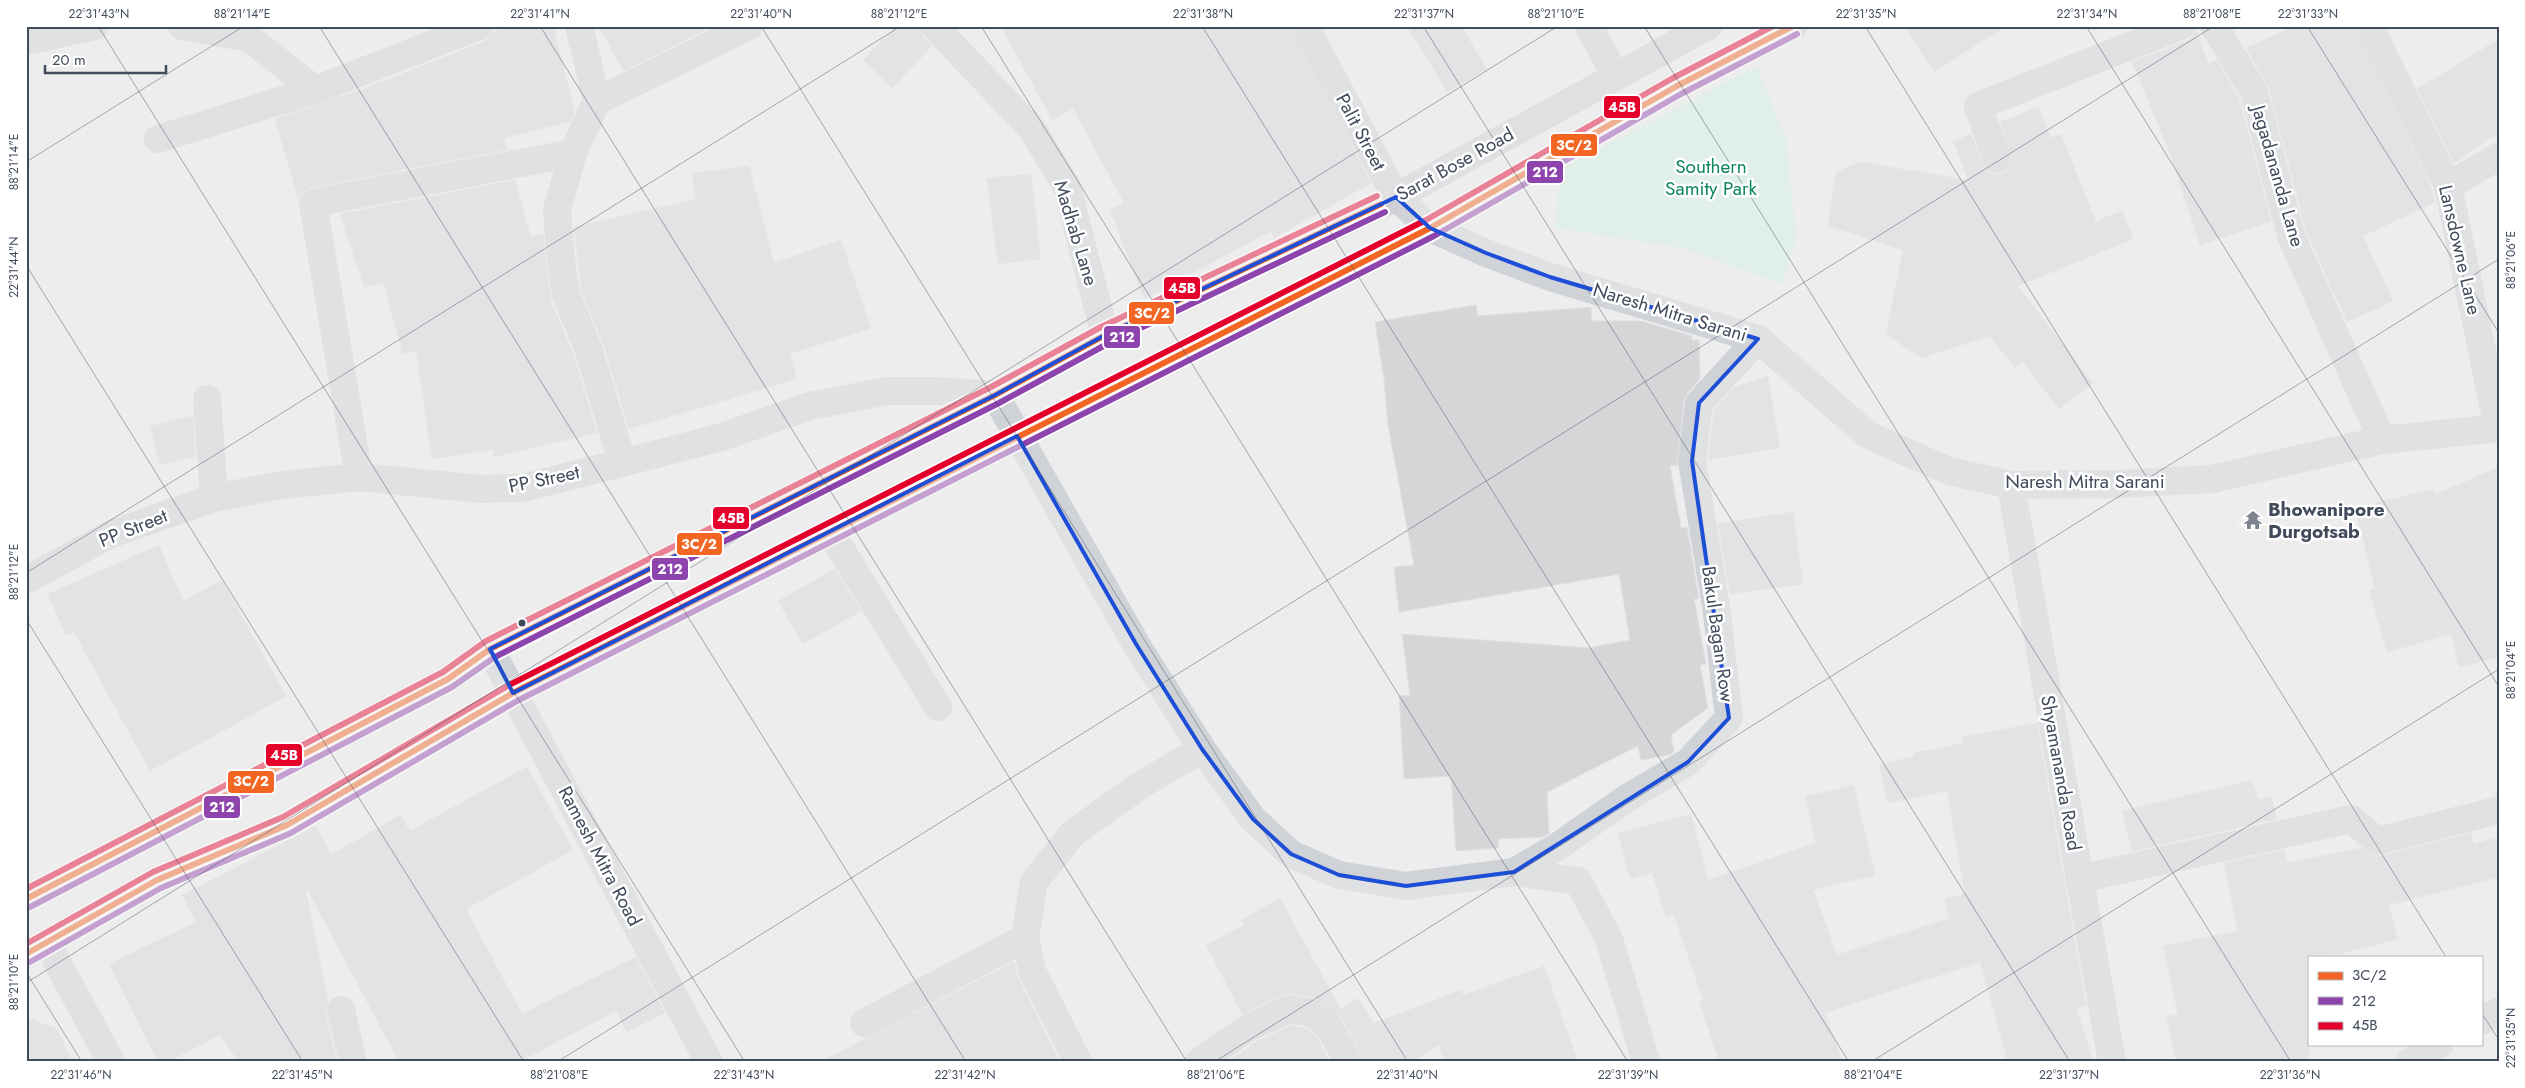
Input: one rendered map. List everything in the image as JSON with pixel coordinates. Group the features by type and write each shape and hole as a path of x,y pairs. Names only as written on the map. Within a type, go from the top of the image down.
{"main road":[{"name":"Sarat Bose Road","path":"26,899 448,679 490,649 995,395 1105,335 1396,197 1615,75 1708,26"},
{"path":"37,949 157,880 287,825 514,693 831,534 1017,436 1430,228 1678,86 1793,26"}],"street":[{"path":"26,41 95,26"},
{"path":"182,26 249,38 315,90"},
{"path":"158,139 315,90 479,26"},
{"path":"579,26 596,101 573,153 557,210 566,295 588,348 622,461"},
{"path":"596,101 749,26"},
{"name":"Madhab Lane","path":"934,26 1032,129 1066,187 1105,335"},
{"name":"Palit Street","path":"1305,26 1396,197 1430,228"},
{"path":"1588,26 1615,75"},
{"path":"1997,159 1978,106 2181,26"},
{"name":"Jagadananda Lane","path":"2214,26 2254,92 2291,236 2382,440"},
{"name":"Lansdowne Lane","path":"2369,26 2448,186 2498,428"},
{"path":"359,477 313,203 573,153"},
{"path":"2448,186 2499,156"},
{"name":"Naresh Mitra Sarani","path":"1430,228 1486,253 1550,277 1758,339 1868,435 1949,472 2011,485 2119,484 2212,479 2382,440 2498,428"},
{"name":"Bakul Bagan Row","path":"1514,872 1557,847 1627,798 1688,762 1729,718 1716,606 1692,461 1698,403 1758,339"},
{"name":"PP Street","path":"26,580 111,534 214,498 282,484 359,477 481,489 523,488 622,461 719,438 810,406 887,391 935,391 995,395"},
{"path":"995,395 1136,644 1202,749 1253,819 1291,854 1339,875 1406,886 1514,872 1578,881 1609,939 1646,1062"},
{"path":"207,399 214,498"},
{"name":"Shyamananda Road","path":"2011,485 2112,1062"},
{"path":"831,534 938,707"},
{"name":"Ramesh Mitra Road","path":"490,649 709,1062"},
{"path":"1078,1062 1033,973 1025,938 1034,882 1072,834 1139,786 1202,749"},
{"path":"2079,879 2351,819 2376,841 2499,810"},
{"path":"864,1023 1025,938"},
{"path":"37,949 111,1062"},
{"path":"1199,1062 1248,1028 1289,1009 1312,1013 1328,1026 1342,1049 1346,1062"},
{"path":"341,1010 353,1062"},
{"path":"2482,1020 2499,1011"},
{"path":"2409,1062 2437,1046"}],"highlighted area":[{"path":"1396,197 1430,228 1486,253 1550,277 1758,339 1699,403 1692,461 1729,718 1688,762 1514,872 1406,886 1339,875 1291,854 1253,819 1202,749 1136,644 1017,436 513,693 490,649 995,395 1105,335"}],"green space":[{"name":"Southern Samity Park","path":"1757,66 1786,139 1796,236 1783,284 1682,248 1555,228 1561,169"}],"building":[{"path":"509,26 553,26 575,111 571,121 504,138 507,150 310,188 303,191 298,198 275,119 368,87 485,41 493,32"},
{"path":"599,26 713,26 623,71"},
{"path":"896,26 919,26 922,36 932,46 892,88 863,60"},
{"path":"1001,26 1290,26 1371,183 1274,238 1271,231 1144,299 1110,210 1124,203 1073,108 1052,120"},
{"path":"1407,26 1461,26 1487,69 1447,92"},
{"path":"1905,26 2006,26 1934,72"},
{"path":"2295,26 2354,26 2428,180 2435,202 2363,236 2393,301 2347,322 2306,231 2269,88 2246,48"},
{"path":"2196,29 2208,64 2217,60 2239,98 2271,221 2200,245 2169,151 2132,62 2187,41 2193,36"},
{"path":"2499,39 2499,132 2454,163 2417,89"},
{"path":"2039,107 2051,138 2061,134 2096,221 2122,211 2133,239 2018,286 2093,383 2059,409 2023,362 2015,368 1990,336 1921,358 1886,334 1903,250 1828,226 1836,172 1860,162 1968,180 1953,141 1971,134 1987,171 1994,174 2002,174 2009,169 2012,161 2000,122"},
{"path":"749,166 774,263 841,240 871,328 790,354 797,379 629,429 603,343 581,291 574,227 696,199 692,173"},
{"path":"1031,174 1041,259 998,264 987,178"},
{"path":"515,180 531,237 543,234 551,301 573,353 597,433 494,457 493,450 432,459 416,351 403,354 383,282 364,287 340,214"},
{"path":"1476,305 1478,316 1591,307 1592,321 1641,321 1692,336 1692,340 1699,340 1700,379 1688,392 1684,401 1677,465 1670,466 1681,528 1687,527 1699,599 1694,599 1706,664 1700,665 1708,708 1671,735 1674,752 1669,755 1641,760 1638,746 1547,792 1549,834 1543,837 1498,839 1499,848 1456,851 1451,776 1404,779 1399,696 1410,695 1402,634 1589,648 1630,640 1619,574 1399,612 1394,567 1414,565 1388,425 1384,379 1375,322"},
{"path":"1768,376 1780,448 1708,460 1714,410 1735,387"},
{"path":"193,416 195,457 160,465 150,426"},
{"path":"2499,467 2499,657 2459,667 2451,634 2387,652 2369,590 2375,589 2355,508 2433,489 2434,495"},
{"path":"1793,512 1803,584 1730,594 1718,523"},
{"path":"159,545 183,601 222,580 286,696 150,771 74,632 66,635 48,594"},
{"path":"835,569 861,611 803,644 778,601"},
{"path":"2037,723 2086,1006 2077,1008 2093,1062 2008,1062 1980,962 1825,1013 1843,1062 1719,1062 1699,1001 1703,1000 1674,915 1666,918 1652,873 1630,879 1618,833 1691,814 1708,880 1816,843 1805,797 1854,785 1875,875 1813,890 1837,955 1949,918 1945,898 1965,894 1947,791 1888,803 1879,765 1914,756 1914,753 1964,743 1962,737"},
{"path":"527,767 573,850 466,909 522,1014 636,957 665,1013 627,1032 616,1011 519,1062 399,1062 305,885 328,1002 326,1014 337,1062 239,1062 220,1035 167,1062 158,1062 109,964 196,922 182,895 316,826 331,855 400,815 410,831"},
{"path":"2252,780 2258,800 2271,796 2277,819 2132,851 2122,811"},
{"path":"2471,833 2474,844 2499,837 2499,877 2389,905 2398,939 2332,956 2308,956 2309,1062 2177,1062 2166,1017 2178,1014 2163,946 2238,931 2224,863 2284,850 2287,863 2361,848 2373,856 2381,856"},
{"path":"1280,898 1341,1010 1358,998 1374,1023 1461,990 1463,995 1544,966 1578,1062 1445,1062 1439,1045 1410,1062 1361,1062 1355,1041 1341,1018 1315,998 1292,994 1283,995 1242,1014 1206,945 1244,925 1241,920"},
{"path":"1014,962 1019,980 1060,1062 820,1062"},
{"path":"26,1017 57,1029 72,1062 26,1062"},
{"path":"1291,1025 1305,1028 1316,1036 1330,1062 1227,1062 1256,1042"}],"transit line":[{"name":"45B","path":"26,944 153,872 283,817 509,685 1426,220 1673,78 1773,26"},
{"name":"3C/2","path":"26,954 157,880 287,825 513,693 1430,228 1677,86 1793,26"},
{"name":"212","path":"30,962 161,888 291,833 517,701 1434,236 1681,94 1797,34"},
{"name":"45B","path":"26,889 443,672 486,641 991,387 1101,327 1377,196"},
{"name":"3C/2","path":"26,899 448,679 490,649 995,395 1105,335 1381,204"},
{"name":"212","path":"30,907 452,687 495,657 999,403 1109,343 1385,212"}],"place":[{"name":"Bhowanipore Durgotsab","path":"2253,520"}]}
